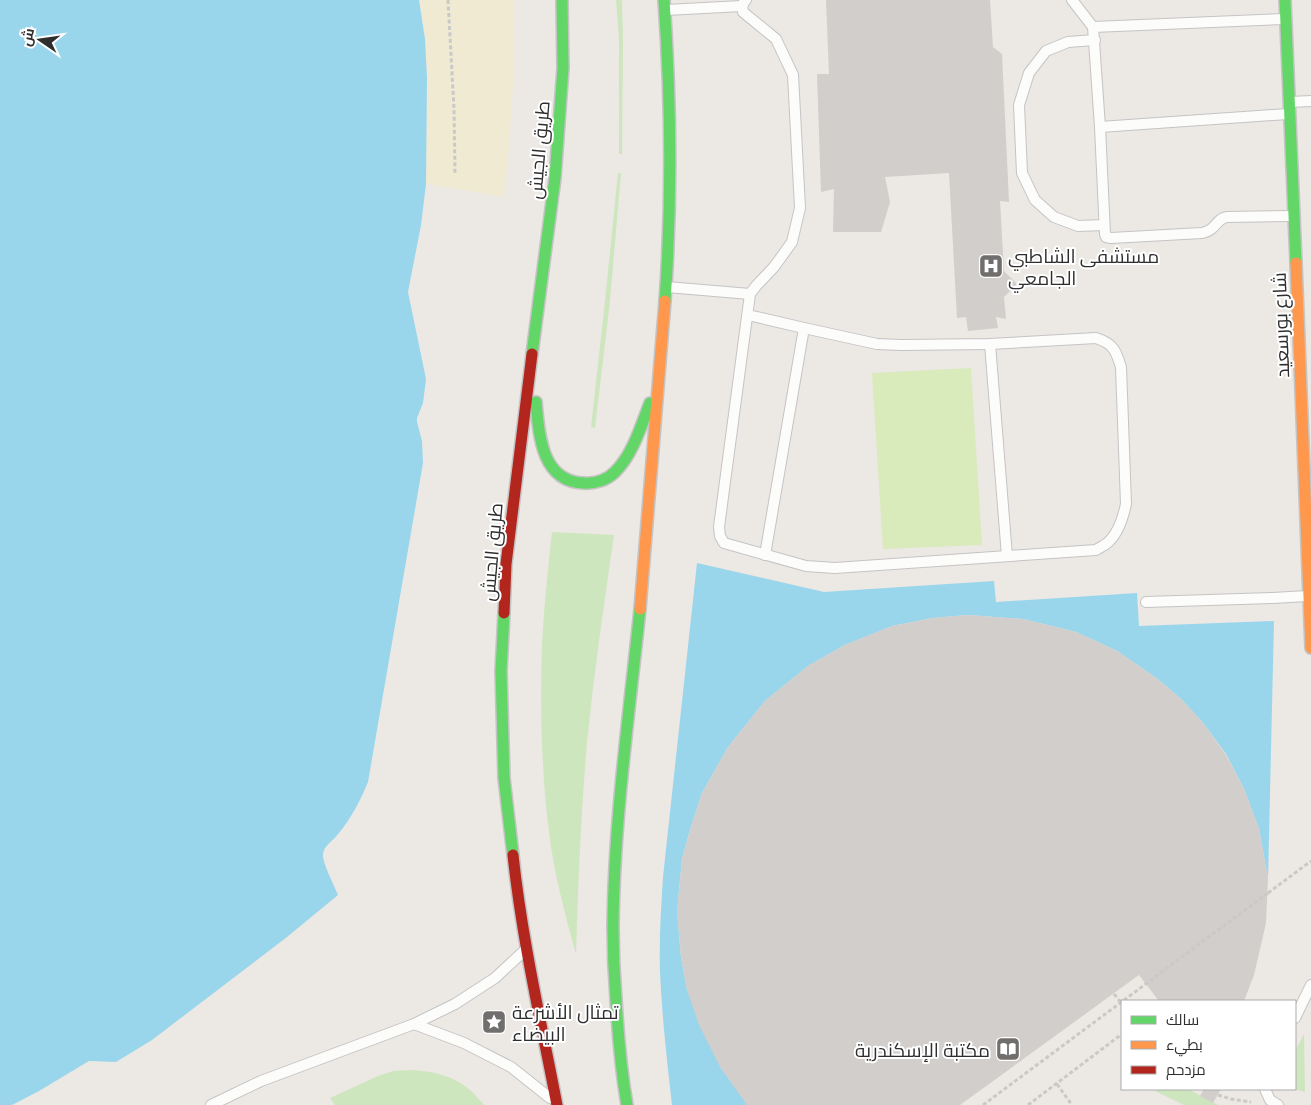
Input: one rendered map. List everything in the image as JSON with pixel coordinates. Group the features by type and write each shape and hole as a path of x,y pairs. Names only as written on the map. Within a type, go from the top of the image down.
{"main road":[{"name":"طريق الجيش","path":"557,1105 516,884 504,778 501,671 506,564 555,178 563,68 562,0"},
{"name":"شارع بورسعيد","path":"1284,0 1311,648"},
{"path":"627,1105 618,1033 613,919 619,805 651,488 657,387 666,287 670,148 665,5"},
{"path":"532,349 542,449 546,460 553,470 572,482 595,483 606,479 615,472 623,463 628,453 657,387"}],"lane":[{"path":"1072,0 1093,27 1095,40 1106,237 1202,233 1208,232 1219,220 1227,217 1293,216"},
{"path":"665,5 744,3 743,12 776,39 793,75 800,208 792,242 774,267 750,294 719,527 720,536 724,543 806,566 828,568 1096,550 1108,544 1115,533 1123,518 1126,504 1121,367 1116,350 1107,341 1096,338 990,344 877,344 748,315"},
{"path":"1093,27 1285,19"},
{"path":"1095,40 1068,42 1046,50 1030,73 1018,105 1022,173 1035,200 1054,217 1078,226 1104,226"},
{"path":"1289,102 1311,101"},
{"path":"1100,127 1289,114"},
{"path":"666,287 750,294"},
{"path":"765,555 804,328"},
{"path":"990,344 1007,556"},
{"path":"1146,602 1309,596"},
{"path":"211,1105 261,1081 414,1024 455,1004 494,978 527,948"},
{"path":"1296,1016 1311,985"},
{"path":"414,1024 464,1043 511,1067 557,1105"},
{"path":"1265,1090 1270,1100 1276,1104"}],"path":[{"path":"448,0 455,173"},
{"path":"1124,1000 1311,861"},
{"path":"1114,994 1121,1003"},
{"path":"983,1105 1121,1002"},
{"path":"1031,1104 1121,1035"},
{"path":"1057,1084 1072,1105"},
{"path":"1218,1095 1246,1102 1276,1104"}],"green space":[{"path":"616,0 622,0 622,154 619,154 619,38"},
{"path":"618,173 621,173 610,301 595,428 591,427"},
{"path":"971,368 982,545 883,549 872,373"},
{"path":"552,532 614,535 587,742 576,954 554,863 546,808 543,761 541,713 542,642"},
{"path":"1304,1034 1305,1092 1296,1090 1296,1049"},
{"path":"393,1071 426,1071 449,1077 472,1092 484,1105 335,1105 330,1098 378,1076"},
{"path":"1190,1090 1218,1105 1184,1105 1155,1091"}],"sand":[{"path":"419,0 514,0 512,98 504,197 426,184 427,78 425,39"}],"water":[{"path":"0,0 419,0 425,39 427,78 426,184 421,225 408,292 426,379 423,403 417,418 422,441 423,463 368,782 348,821 323,852 325,864 338,895 287,937 152,1040 116,1062 89,1061 39,1091 11,1105 0,1105"},
{"path":"697,563 824,592 994,581 996,602 1137,593 1139,626 1274,621 1268,879 1259,829 1244,789 1226,754 1203,723 1182,700 1159,680 1117,651 1076,632 1023,619 968,615 933,618 892,626 845,645 808,666 765,701 728,747 702,793 682,859 677,911 681,957 687,990 747,1105 672,1105 661,989 661,912 663,877"}],"building":[{"path":"826,0 990,0 993,47 1002,54 1009,202 1000,201 1004,271 1017,284 1004,297 1006,319 996,317 998,328 968,331 966,317 957,318 949,173 885,177 890,202 881,232 833,232 834,189 821,192 817,74 829,74"},
{"path":"968,615 1023,619 1076,632 1117,651 1159,680 1182,700 1203,723 1226,755 1244,789 1259,829 1268,879 1266,923 1254,975 1244,1000 1158,1000 1139,975 960,1105 747,1105 720,1067 699,1025 687,990 681,957 677,911 682,859 702,793 728,747 765,701 808,666 845,645 892,626 933,618"},
{"path":"1203,1090 1220,1090 1213,1103 1200,1096"}],"traffic: fast":[{"path":"532,354 555,178 563,68 562,0"},
{"path":"664,0 670,150 669,226 665,301"},
{"path":"1285,0 1296,263"},
{"path":"536,402 541,441 550,465 558,474 569,480 583,483 600,481 615,472 621,465 636,439 650,403"},
{"path":"627,1105 620,1052 615,981 613,936 614,887 623,768 640,609"},
{"path":"504,613 501,671 504,778 513,855"}],"traffic: slow":[{"path":"1296,263 1311,648"},
{"path":"640,609 665,301"}],"traffic: jam":[{"path":"504,613 506,564 532,354"},
{"path":"513,855 538,1012 557,1105"}],"place":[{"name":"مستشفى الشاطبي الجامعي","path":"991,266"},
{"name":"تمثال الأشرعة البيضاء","path":"494,1022"},
{"name":"مكتبة الإسكندرية","path":"1008,1049"}]}
